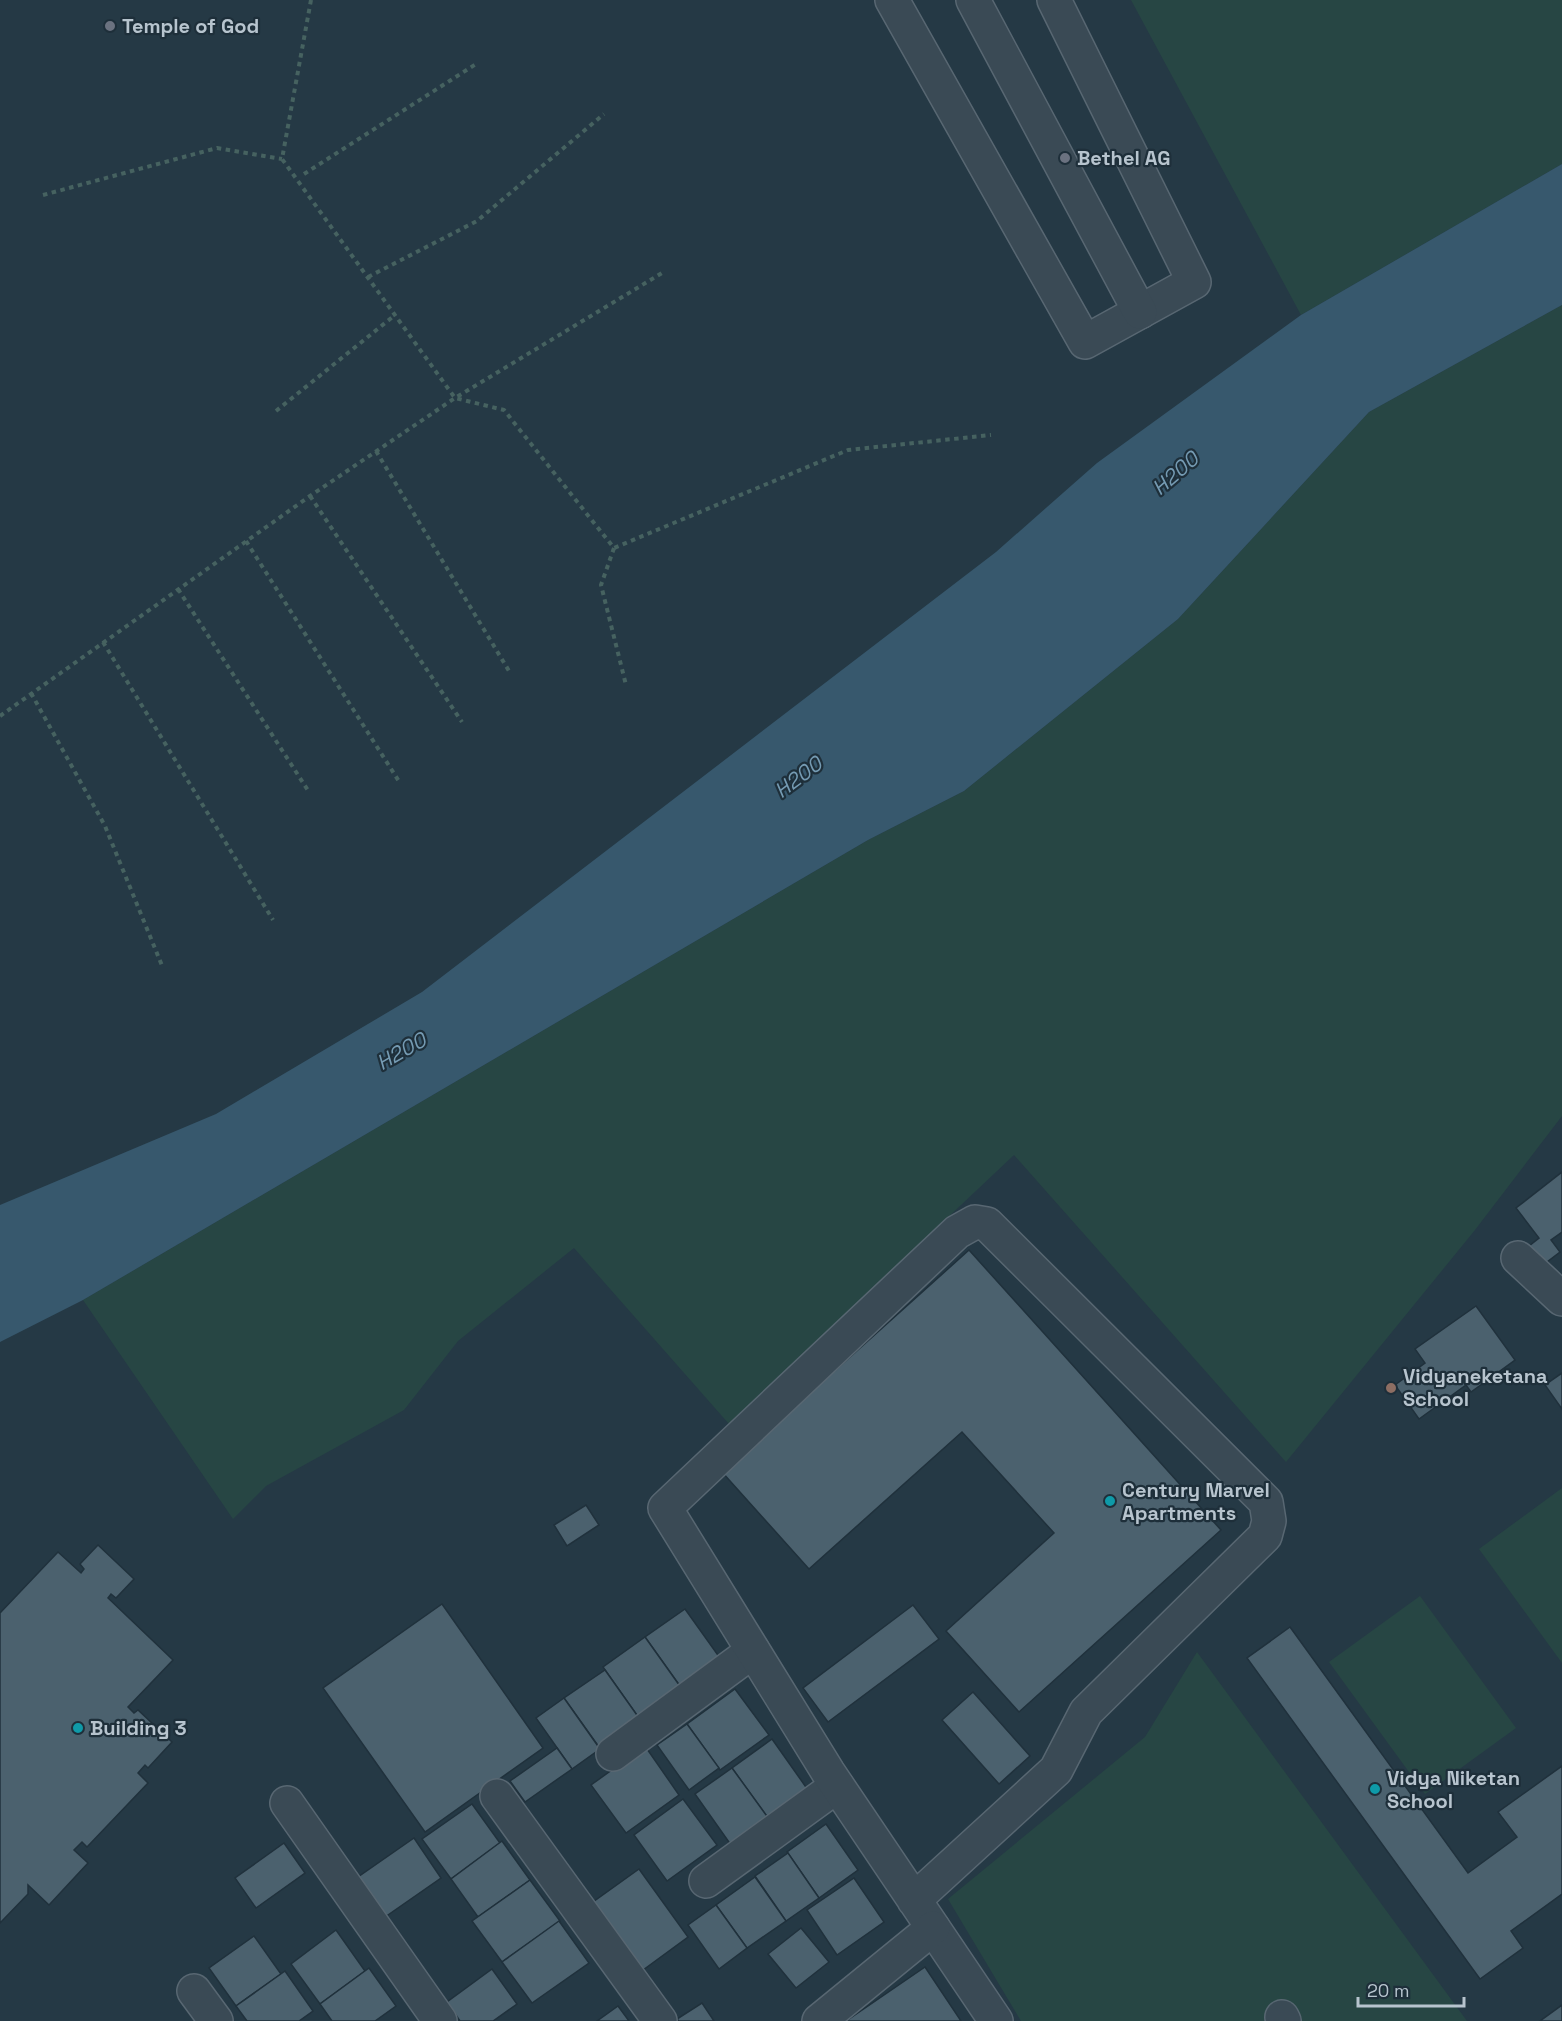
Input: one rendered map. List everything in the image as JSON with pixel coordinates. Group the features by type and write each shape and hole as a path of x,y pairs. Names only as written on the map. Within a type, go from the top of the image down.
{"street":[{"path":"892,0 1085,342 1194,282 1054,0"},
{"path":"973,0 1140,312"},
{"path":"914,1900 1056,1770 1086,1712 1265,1536 1269,1521 1266,1502 987,1224 975,1222 957,1232 665,1508 837,1786 914,1900 996,2021"},
{"path":"1518,1258 1562,1299"},
{"path":"613,1754 753,1651"},
{"path":"706,1881 837,1786"},
{"path":"497,1796 660,2021"},
{"path":"287,1803 440,2021"},
{"path":"819,2021 933,1928"},
{"path":"194,1991 216,2021"}],"path":[{"path":"282,159 311,0"},
{"path":"304,174 476,64"},
{"path":"368,277 477,221 604,114"},
{"path":"43,195 217,148 282,159 455,398 504,410 614,548"},
{"path":"0,716 309,496 455,398 662,273"},
{"path":"276,411 395,315"},
{"path":"626,685 601,585 614,548 848,450 991,435"},
{"path":"376,451 509,671"},
{"path":"309,496 462,722"},
{"path":"246,541 399,783"},
{"path":"178,589 309,792"},
{"path":"103,642 273,920"},
{"path":"31,693 105,826 163,968"}],"green space":[{"path":"1131,0 1562,0 1562,164 1301,315"},
{"path":"1562,305 1562,1116 1475,1230 1286,1462 1014,1155 729,1424 574,1248 458,1341 404,1410 266,1486 233,1519 83,1300 868,840 964,791 1178,619 1369,412"},
{"path":"1562,1488 1562,1663 1479,1549"},
{"path":"1420,1596 1516,1728 1425,1794 1329,1662"},
{"path":"1197,1652 1467,2021 1021,2021 948,1899 1145,1737"}],"water":[{"name":"H200","path":"1562,164 1562,305 1369,412 1178,619 964,791 868,840 83,1300 0,1342 0,1205 216,1114 422,992 996,552 1097,463 1301,315"}],"building":[{"path":"1562,1172 1562,1232 1551,1240 1560,1252 1539,1268 1524,1250 1539,1238 1516,1208"},
{"name":"Century Marvel Apartments","path":"969,1250 1221,1530 1019,1712 946,1631 1054,1533 962,1432 809,1569 722,1472"},
{"path":"1476,1306 1515,1360 1471,1392 1466,1385 1419,1419 1395,1385 1425,1363 1415,1349"},
{"path":"1562,1373 1562,1409 1545,1385"},
{"path":"586,1505 599,1525 567,1546 554,1525"},
{"name":"Building 3","path":"98,1545 134,1579 116,1598 111,1594 108,1598 173,1660 128,1707 134,1713 138,1710 172,1742 148,1768 145,1765 138,1773 148,1783 87,1847 82,1842 74,1850 88,1863 49,1905 28,1885 28,1894 0,1923 0,1613 58,1552 81,1573 84,1569 80,1564"},
{"path":"442,1604 543,1748 425,1832 323,1688"},
{"path":"913,1605 939,1639 828,1722 803,1688"},
{"path":"685,1609 720,1658 680,1686 645,1637"},
{"name":"Vidya Niketan School","path":"1290,1627 1468,1873 1517,1837 1498,1812 1562,1766 1562,1894 1511,1931 1523,1948 1480,1979 1247,1658"},
{"path":"645,1637 682,1689 639,1718 603,1667"},
{"path":"605,1670 639,1718 599,1747 564,1698"},
{"path":"735,1689 769,1735 720,1770 687,1724"},
{"path":"973,1692 1030,1756 999,1784 942,1720"},
{"path":"564,1698 600,1749 572,1769 536,1718"},
{"path":"687,1724 719,1768 689,1790 657,1745"},
{"path":"772,1739 808,1790 768,1818 732,1768"},
{"path":"645,1746 679,1795 626,1833 591,1785"},
{"path":"557,1748 572,1769 525,1802 510,1781"},
{"path":"732,1768 769,1819 731,1845 695,1794"},
{"path":"683,1799 717,1845 667,1881 634,1835"},
{"path":"472,1804 500,1843 451,1879 422,1839"},
{"path":"826,1824 858,1870 819,1898 787,1852"},
{"path":"414,1838 441,1878 385,1917 358,1877"},
{"path":"502,1841 530,1880 478,1917 451,1879"},
{"path":"284,1843 305,1873 256,1908 235,1878"},
{"path":"788,1853 819,1898 786,1921 755,1876"},
{"path":"639,1869 688,1937 643,1970 593,1902"},
{"path":"755,1877 786,1921 747,1948 716,1905"},
{"path":"854,1878 884,1922 837,1955 807,1910"},
{"path":"530,1880 560,1921 502,1962 472,1921"},
{"path":"716,1905 747,1948 719,1969 688,1925"},
{"path":"559,1921 589,1963 532,2003 502,1962"},
{"path":"801,1928 829,1962 796,1988 768,1954"},
{"path":"336,1930 365,1971 320,2004 291,1964"},
{"path":"254,1936 281,1974 236,2006 209,1968"},
{"path":"925,1967 961,2021 846,2021"},
{"path":"369,1968 396,2006 375,2021 332,2021 320,2004"},
{"path":"492,1969 517,2004 493,2021 460,2021 447,2002"},
{"path":"285,1971 313,2011 299,2021 247,2021 236,2006"},
{"path":"702,2003 714,2021 679,2021 677,2019"},
{"path":"1562,2005 1562,2021 1540,2021"},
{"path":"618,2006 629,2021 597,2021"}],"place":[{"name":"Temple of God","path":"110,26"},
{"name":"Bethel AG","path":"1065,158"},
{"name":"Vidyaneketana School","path":"1391,1388"},
{"name":"Century Marvel Apartments","path":"1110,1501"},
{"name":"Building 3","path":"78,1728"},
{"name":"Vidya Niketan School","path":"1375,1789"}]}
